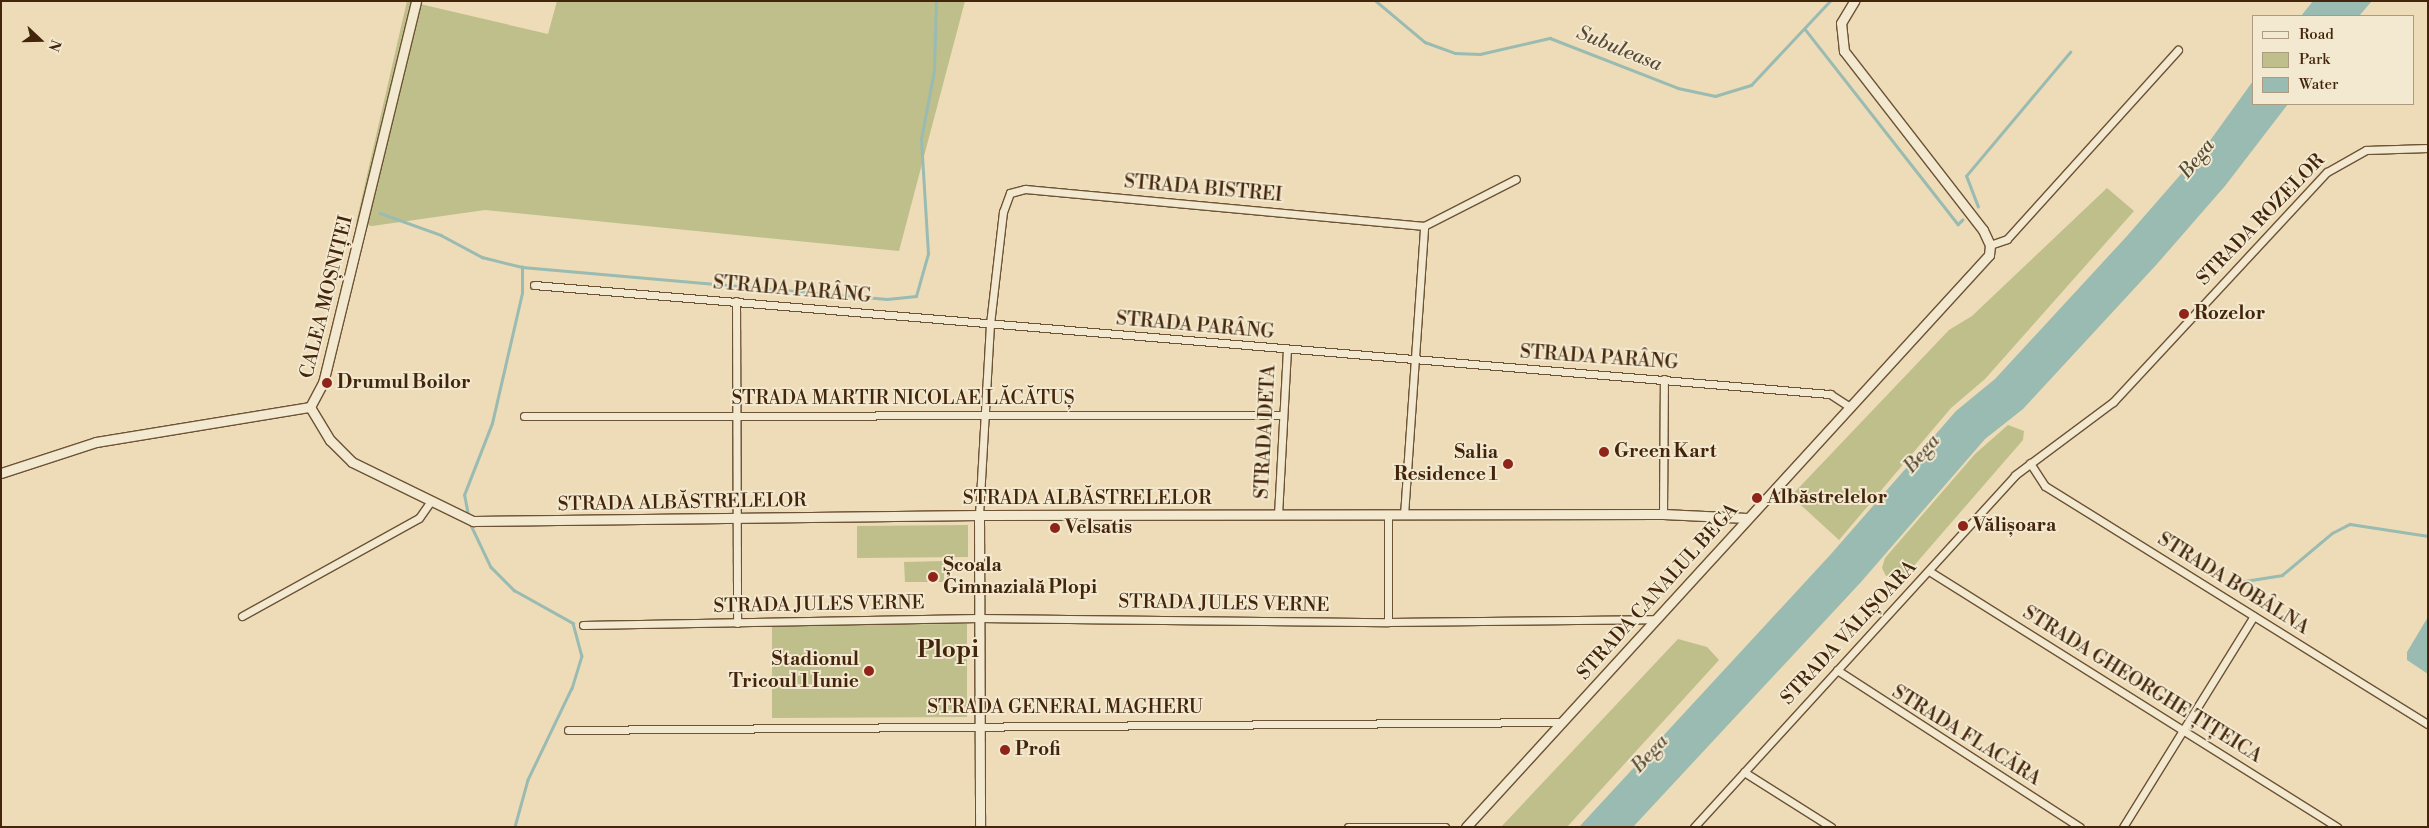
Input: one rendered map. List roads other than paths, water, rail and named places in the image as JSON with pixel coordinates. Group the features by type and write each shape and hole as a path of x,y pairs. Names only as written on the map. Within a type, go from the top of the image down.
{"street":[{"name":"CALEA MOȘNIȚEI","path":"1,473 96,442 310,407 325,373 416,1"},
{"path":"1854,1 1841,23 1844,51 1990,245 2007,239 2178,50"},
{"name":"STRADA ROZELOR","path":"2030,463 2113,402 2264,235 2336,165 2366,150 2428,148"},
{"path":"1404,515 1413,360 1424,226 1516,179"},
{"name":"STRADA BISTREI","path":"979,515 990,324 1003,212 1010,193 1018,190 1424,226"},
{"name":"STRADA CANALUL BEGA","path":"1466,827 1747,518 1983,264 1990,245"},
{"name":"STRADA PARÂNG","path":"534,285 1287,350 1664,379 1830,394 1850,407"},
{"path":"736,301 734,416 738,623"},
{"name":"STRADA DETA","path":"1278,515 1287,350"},
{"path":"1663,514 1664,379"},
{"name":"STRADA ALBĂSTRELELOR","path":"310,407 330,440 352,462 473,521 979,515 1663,514 1747,518"},
{"name":"STRADA MARTIR NICOLAE LĂCĂTUȘ","path":"524,416 1282,415"},
{"name":"STRADA VĂLIȘOARA","path":"1694,827 2030,463"},
{"name":"STRADA BOBÂLNA","path":"2030,463 2045,486 2428,724"},
{"path":"242,616 419,518 431,501"},
{"path":"979,515 980,827"},
{"path":"1388,515 1388,622"},
{"name":"STRADA GHEORGHE ȚIȚEICA","path":"1929,571 2337,827"},
{"path":"2123,827 2254,616"},
{"name":"STRADA JULES VERNE","path":"583,626 979,618 1388,622 1655,619"},
{"name":"STRADA FLACĂRA","path":"1837,670 2080,827"},
{"name":"STRADA GENERAL MAGHERU","path":"568,730 979,724 1561,722"},
{"path":"1744,772 1831,827"},
{"path":"1348,827 1445,827"}],"water":[{"path":"2313,1 2372,1 2360,15 2302,15"},
{"name":"Bega","path":"2252,82 2252,105 2287,105 2225,186 2157,264 2023,409 1985,439 1861,582 1633,827 1579,827 1831,554 1956,411 1995,379 2127,236 2209,142"},
{"path":"2428,617 2428,674 2407,660 2407,652"}],"waterway":[{"path":"380,213 441,235 482,257 522,267 887,299 916,296 928,254 921,139 934,71 936,1"},
{"name":"Subuleasa","path":"1376,1 1425,42 1455,53 1480,54 1550,38 1678,88 1715,96 1751,85 1830,1"},
{"path":"1805,29 1958,224 1962,220"},
{"path":"1978,207 1966,176 2070,52"},
{"path":"468,515 464,495 492,423 522,293 522,267"},
{"path":"470,523 491,567 514,590 573,623 582,656 572,688 528,780 515,827"},
{"path":"2226,584 2282,575 2332,533 2350,524 2428,536"}],"place":[{"name":"Rozelor","path":"2184,314"},
{"name":"Drumul Boilor","path":"327,383"},
{"name":"Green Kart","path":"1604,452"},
{"name":"Salia Residence 1","path":"1508,464"},
{"name":"Albăstrelelor","path":"1757,498"},
{"name":"Vălișoara","path":"1963,526"},
{"name":"Velsatis","path":"1055,528"},
{"name":"Școala Gimnazială Plopi","path":"933,577"},
{"name":"Stadionul Tricoul 1 Iunie","path":"869,671"},
{"name":"Profi","path":"1005,750"}],"district":[{"name":"Plopi","path":"948,651"}]}
